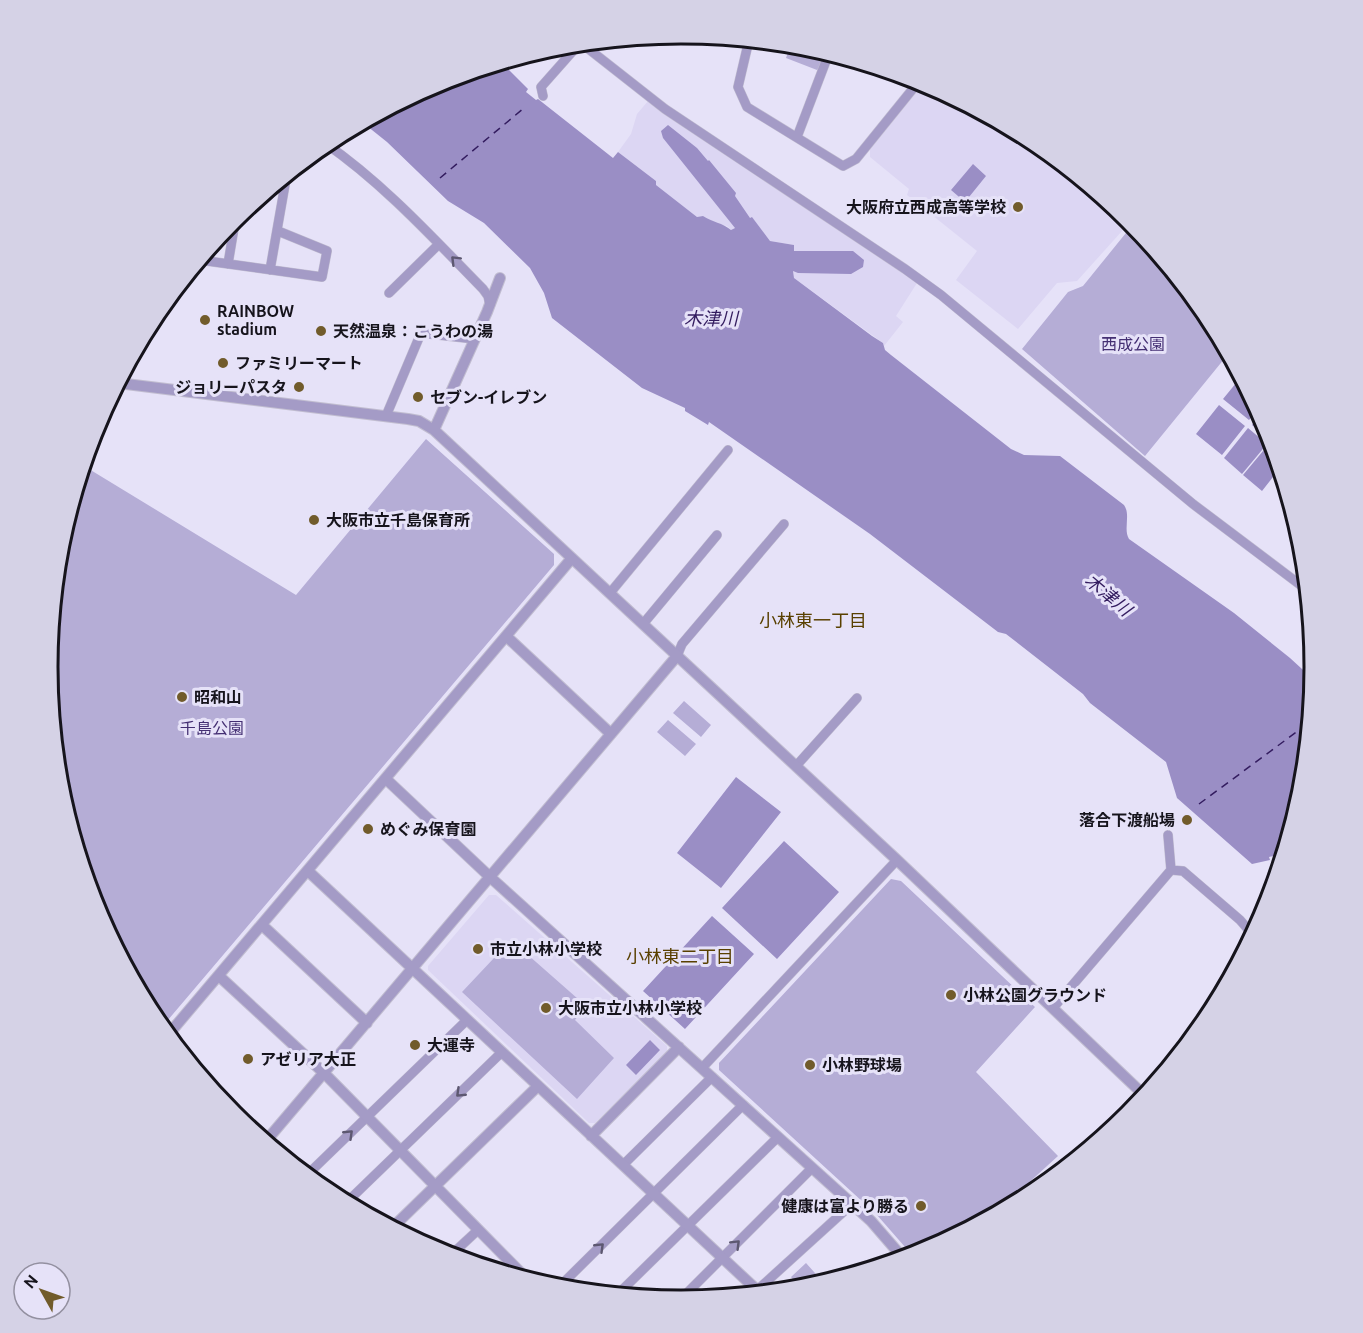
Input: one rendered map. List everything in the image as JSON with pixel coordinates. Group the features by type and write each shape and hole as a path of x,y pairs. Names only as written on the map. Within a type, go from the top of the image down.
{"street":[{"path":"747,47 738,87 747,107 843,166 856,159 913,88"},
{"path":"591,50 665,108 941,295 1185,497 1299,584"},
{"path":"543,96 541,87 572,53"},
{"path":"796,137 826,61"},
{"path":"333,149 358,167 439,244 483,289 490,305"},
{"path":"270,270 285,186"},
{"path":"209,261 322,277 327,251 278,231"},
{"path":"228,264 233,235"},
{"path":"389,293 439,244"},
{"path":"434,430 500,278"},
{"path":"386,416 421,333 475,339"},
{"path":"127,384 386,416 419,421 434,430 897,860 1138,1090"},
{"path":"610,593 728,450"},
{"path":"271,1135 677,656 682,644 784,524"},
{"path":"643,624 717,535"},
{"path":"174,1028 572,558"},
{"path":"506,636 611,734"},
{"path":"796,766 857,698"},
{"path":"386,779 490,877 871,1221 897,1251"},
{"path":"1053,1008 1171,870 1168,835"},
{"path":"702,1068 897,860"},
{"path":"1171,870 1184,872 1190,876 1247,928"},
{"path":"308,871 750,1285"},
{"path":"262,925 367,1023"},
{"path":"219,976 368,1117 478,1230 504,1263"},
{"path":"313,1169 467,1020"},
{"path":"591,1136 679,1047"},
{"path":"353,1196 502,1052"},
{"path":"623,1165 712,1077"},
{"path":"399,1221 538,1086"},
{"path":"567,1279 743,1105"},
{"path":"626,1286 778,1137"},
{"path":"690,1290 812,1168"},
{"path":"766,1284 852,1204"},
{"path":"459,1248 478,1230"}],"shaded area":[{"name":"大阪府立西成高等学校","path":"918,90 957,108 1028,148 1061,172 1124,228 1077,281 1057,283 1018,329 956,280 977,251 907,195 909,189 870,157 870,149"},
{"path":"648,101 917,283 896,316 903,322 884,346 794,278 794,245 770,241 752,217 731,230 703,216 697,217 618,152 631,134 637,114"},
{"name":"大阪市立小林小学校","path":"489,895 496,895 667,1046 667,1052 595,1123 589,1123 428,970 428,966"}],"green space":[{"path":"788,53 824,60 821,68 817,70 786,58"},
{"name":"西成公園","path":"1127,231 1176,287 1200,320 1224,360 1145,456 1022,349 1068,292 1083,286"},
{"name":"千島公園","path":"426,439 554,554 554,565 168,1020 142,978 106,905 80,828 70,788 64,748 58,666 60,626 70,545 91,470 296,595"},
{"path":"684,701 711,725 701,737 673,713"},
{"path":"668,720 696,744 685,756 657,732"},
{"path":"891,879 901,881 1035,1007 976,1072 1058,1156 1022,1188 993,1206 957,1225 905,1247 877,1215 719,1070 719,1063"},
{"path":"511,940 586,1006 575,1020 614,1058 577,1099 462,992"},
{"path":"806,1263 816,1275 793,1279 791,1277"}],"water":[{"name":"木津川","path":"508,69 528,89 526,92 536,100 538,99 613,158 618,152 697,217 703,216 731,230 735,228 663,138 661,131 668,125 709,160 736,193 735,196 750,218 752,217 770,241 794,245 794,251 853,251 864,260 863,267 851,274 793,271 794,278 883,343 885,350 891,355 1011,449 1024,455 1060,456 1124,505 1127,513 1129,539 1234,613 1304,671 1303,707 1293,788 1274,856 1269,857 1270,860 1252,864 1177,798 1166,762 1090,703 1083,694 870,534 709,422 708,425 685,411 685,408 642,388 552,318 544,293 530,268 484,223 448,201 369,128 443,91"},
{"path":"973,164 986,176 965,202 951,190"},
{"path":"1236,383 1252,417 1249,420 1223,399"},
{"path":"1219,405 1245,426 1222,455 1196,434"},
{"path":"1248,428 1261,439 1264,447 1242,474 1224,458"},
{"path":"1265,449 1274,476 1262,491 1243,475"},
{"path":"736,777 781,812 721,888 677,853"},
{"path":"784,841 839,892 777,959 722,908"},
{"path":"712,916 754,954 685,1029 643,991"},
{"path":"650,1040 660,1050 636,1075 626,1065"}],"ferry route":[{"path":"440,178 524,108"},
{"path":"1199,804 1301,729"}],"place":[{"name":"大阪府立西成高等学校","path":"1018,207"},
{"name":"RAINBOW stadium","path":"205,320"},
{"name":"天然温泉：こうわの湯","path":"321,331"},
{"name":"ファミリーマート","path":"223,363"},
{"name":"ジョリーパスタ","path":"299,387"},
{"name":"セブン-イレブン","path":"418,397"},
{"name":"大阪市立千島保育所","path":"314,520"},
{"name":"昭和山","path":"182,697"},
{"name":"落合下渡船場","path":"1187,820"},
{"name":"めぐみ保育園","path":"368,829"},
{"name":"市立小林小学校","path":"478,949"},
{"name":"小林公園グラウンド","path":"951,995"},
{"name":"大阪市立小林小学校","path":"546,1008"},
{"name":"大運寺","path":"415,1045"},
{"name":"アゼリア大正","path":"248,1059"},
{"name":"小林野球場","path":"810,1065"},
{"name":"健康は富より勝る","path":"921,1206"}],"district":[{"name":"小林東一丁目","path":"813,621"},
{"name":"小林東二丁目","path":"680,957"}]}
